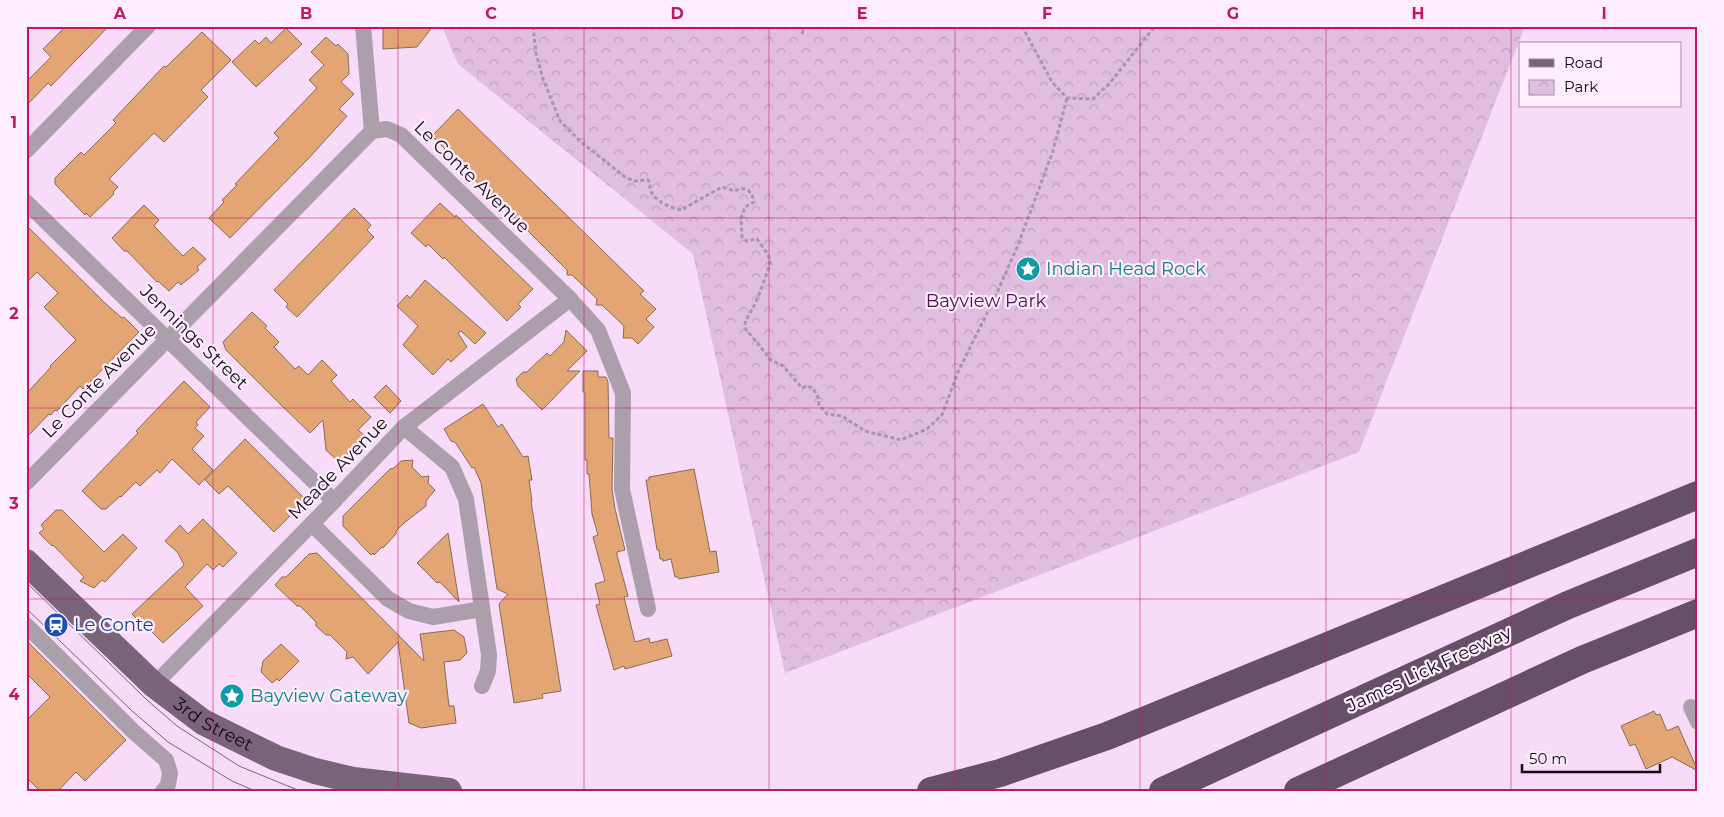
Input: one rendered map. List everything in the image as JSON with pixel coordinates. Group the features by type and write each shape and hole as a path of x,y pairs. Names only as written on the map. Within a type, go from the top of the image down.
{"highway":[{"path":"931,791 1000,773 1108,736 1698,495"},
{"name":"James Lick Freeway","path":"1163,791 1551,613 1698,552"},
{"path":"1298,791 1582,660 1698,613"}],"main road":[{"name":"3rd Street","path":"26,562 154,685 203,722 276,758 315,771 353,780 449,791"}],"street":[{"path":"26,151 148,26"},
{"path":"363,26 372,131"},
{"name":"Le Conte Avenue","path":"26,482 372,131 387,129 401,135 570,299 598,330 623,393 622,489 648,609"},
{"name":"Jennings Street","path":"26,202 334,502"},
{"name":"Meade Avenue","path":"154,685 334,502 404,427 570,299"},
{"path":"404,427 452,468 466,499 489,655 488,671 482,686"},
{"path":"312,524 388,599 409,611 433,616 482,609"},
{"path":"26,625 134,732 166,760 170,772 168,785 163,791"},
{"path":"1691,707 1698,722"}],"path":[{"path":"533,26 536,53 543,79 560,121 581,142 625,177 634,181 648,180 653,197 674,209 681,210 722,187 736,191 741,188 748,189 752,193 754,202 745,207 741,218 742,238 746,241 757,239 770,260 756,303 744,324 745,328 771,360 783,366 802,388 807,386 813,388 818,397 819,405 827,414 842,416 865,431 900,440 927,429 942,415 958,372 1018,245 1052,151 1067,98"},
{"path":"802,34 805,26"},
{"path":"1022,26 1052,82 1067,98 1093,98 1110,83 1155,26"}],"green space":[{"name":"Bayview Park","path":"442,26 1525,26 1359,452 785,673 693,254 458,64"}],"building":[{"path":"66,26 109,26 51,86 48,83 26,106 26,82 51,57 43,49"},
{"path":"383,26 433,26 417,47 383,49"},
{"path":"286,28 302,44 256,87 232,62 255,40 259,44 266,37 271,43"},
{"path":"202,32 231,60 201,90 208,97 164,142 154,133 109,179 118,187 113,192 114,194 90,217 86,213 85,215 55,184 55,178 81,152 84,155 116,123 113,120 164,66 166,67"},
{"path":"326,37 336,46 338,44 348,54 349,74 341,82 354,94 339,109 347,116 309,158 230,238 209,218 224,202 222,200 237,185 235,184 279,138 274,133 317,88 309,80 324,65 311,52"},
{"path":"458,109 644,291 640,294 656,309 646,319 654,327 638,344 632,338 623,338 624,326 602,305 596,305 597,299 572,275 567,275 567,270 491,194 469,175 433,137"},
{"path":"440,203 455,217 456,215 533,289 518,304 521,307 507,321 444,257 443,259 428,244 426,247 411,233"},
{"path":"144,205 159,220 154,226 183,256 193,247 206,259 197,267 199,270 181,285 178,282 169,291 157,282 112,238"},
{"path":"354,208 371,225 367,230 374,237 297,317 286,307 288,304 274,290"},
{"path":"26,225 106,304 122,318 124,317 139,332 83,389 80,386 57,411 55,410 51,415 49,414 26,438 26,394 76,340 44,307 58,293 37,272 26,283"},
{"path":"425,280 486,333 475,344 461,331 458,333 467,347 451,362 448,359 433,375 403,345 418,326 397,306 407,295 410,298"},
{"path":"252,312 267,326 265,328 279,342 274,347 295,369 299,366 308,375 322,360 337,375 331,381 350,402 353,399 371,417 358,430 366,437 340,463 326,450 323,420 310,433 226,350 223,342"},
{"path":"566,330 587,351 567,371 580,371 542,410 518,386 516,379 523,372 527,372 547,353 550,356 564,342"},
{"path":"583,371 598,371 598,377 606,377 608,382 609,438 613,438 612,489 625,550 617,552 617,555 628,596 624,597 635,642 649,638 650,643 667,639 672,656 625,669 624,666 614,670 596,605 600,604 595,584 605,581 593,537 598,535 592,514 589,474 587,474 587,460 585,460 585,392 583,392"},
{"path":"184,381 210,407 196,422 198,425 195,428 204,436 192,449 213,470 199,485 172,459 160,473 157,470 140,486 136,482 106,509 101,509 82,491 138,433 136,431"},
{"path":"386,385 401,401 390,413 374,397"},
{"path":"483,404 498,427 502,424 523,457 528,456 532,480 529,480 531,501 561,691 542,694 543,698 514,703 499,604 508,594 497,589 481,483 474,467 472,468 444,429"},
{"path":"245,439 306,500 274,532 228,486 219,494 205,480"},
{"path":"413,460 412,467 422,477 429,476 428,483 435,490 426,501 426,506 404,523 383,548 374,555 373,553 371,555 343,526 343,516 390,469 394,468 401,461"},
{"path":"694,469 710,552 716,551 719,572 679,579 675,577 671,559 663,561 663,559 660,559 659,550 657,550 646,480 649,480 649,477"},
{"path":"56,510 62,510 104,552 123,534 137,548 105,582 102,580 94,588 80,581 84,577 39,533 44,529 41,525"},
{"path":"203,519 237,553 223,567 219,564 213,570 207,564 185,587 203,606 163,643 132,614 184,565 178,553 165,541 180,525 188,534"},
{"path":"448,533 459,602 440,582 437,583 417,563"},
{"path":"317,553 424,661 420,634 454,630 464,637 467,653 460,660 444,662 449,706 454,706 456,723 421,728 409,723 398,642 368,674 353,657 346,659 347,652 330,635 326,635 316,626 316,622 300,606 297,606 275,585 309,554"},
{"path":"26,640 126,740 85,781 76,772 58,791 40,791 26,777 26,721 50,697 26,673"},
{"path":"281,644 299,661 279,681 277,679 272,683 261,672 263,661"},
{"path":"1654,711 1656,715 1660,714 1667,731 1678,726 1698,771 1672,757 1646,769 1635,744 1630,746 1621,726"}],"tram line":[{"path":"26,582 147,700 177,726 239,766 300,791"},
{"path":"26,608 131,710 168,742 232,781 255,791"}],"place":[{"name":"Indian Head Rock","path":"1028,269"},
{"name":"Le Conte","path":"56,625"},
{"name":"Bayview Gateway","path":"232,696"}]}
